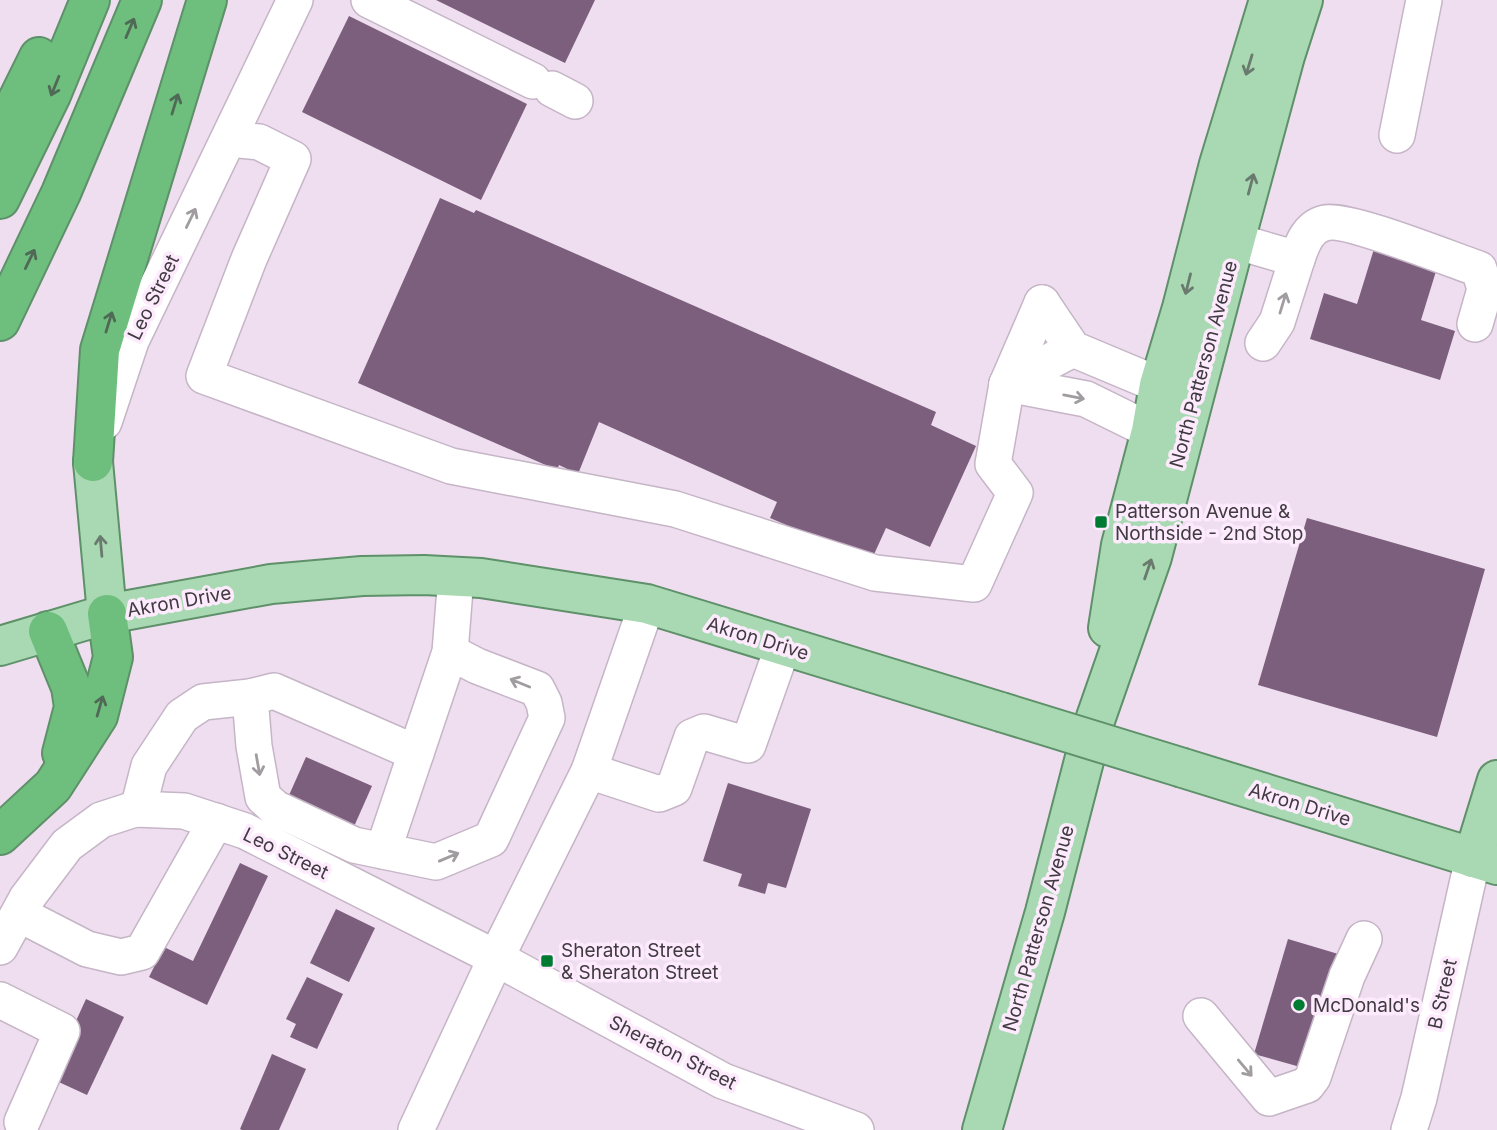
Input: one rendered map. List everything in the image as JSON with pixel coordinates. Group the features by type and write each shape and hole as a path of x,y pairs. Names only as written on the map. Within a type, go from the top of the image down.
{"highway":[{"path":"0,136 30,80 63,0"},
{"path":"0,200 51,95 90,0"},
{"path":"0,321 61,193 142,0"},
{"path":"93,462 100,351 207,0"},
{"path":"0,835 53,786 98,716 113,657 107,614"},
{"path":"48,631 71,687 74,707 53,786"}],"main road":[{"name":"North Patterson Avenue","path":"1169,427 1159,385 1219,164 1269,0"},
{"name":"North Patterson Avenue","path":"982,1130 1045,912 1093,726 1121,545 1169,427 1235,241 1303,0"},
{"name":"Leo Street","path":"93,462 107,614"},
{"name":"Akron Drive","path":"0,646 107,614 271,584 362,576 481,578 647,604 1485,861"},
{"path":"1485,861 1497,780"}],"street":[{"name":"Leo Street","path":"93,462 112,393 131,341 295,0"},
{"path":"369,0 553,90"},
{"path":"1397,135 1424,0"},
{"path":"229,139 259,142 293,159 249,259 204,376 451,466 676,509 875,573 974,584 1015,493 993,464 1007,384 1042,303 1073,349 1159,385"},
{"path":"1263,343 1277,322 1297,259 1310,230 1326,222 1350,224 1479,269 1485,289 1475,324"},
{"path":"1235,241 1297,259"},
{"path":"1007,384 1073,349"},
{"path":"1007,384 1086,399 1169,427"},
{"path":"383,851 450,652 456,576"},
{"path":"416,1130 496,958 589,771 647,604"},
{"path":"589,771 659,794 674,788 692,737 704,732 748,745 783,646"},
{"path":"250,697 254,746 263,797 275,808 354,845 436,862 491,839 547,718 537,689 477,666 450,652"},
{"path":"138,809 149,766 182,716 202,702 250,697 274,691 416,753"},
{"name":"Leo Street","path":"0,947 27,898 66,845 101,820 138,809 184,811 245,831 496,958"},
{"path":"19,914 86,949 121,957 142,952 216,821"},
{"name":"B Street","path":"1409,1130 1485,861"},
{"path":"1201,1016 1269,1098 1307,1085 1313,1077 1347,976 1364,939"},
{"name":"Sheraton Street","path":"496,958 723,1081 856,1130"},
{"path":"0,1000 62,1031 22,1122"}],"building":[{"path":"436,0 595,0 565,63"},
{"path":"349,16 527,104 481,200 302,112"},
{"path":"440,198 474,213 476,210 936,412 931,425 976,446 930,547 886,528 871,561 770,518 777,502 599,422 578,474 559,465 557,470 358,383"},
{"path":"1374,249 1437,268 1421,320 1455,331 1440,380 1310,339 1324,293 1357,304"},
{"path":"1307,518 1485,569 1437,737 1258,685"},
{"path":"306,757 372,786 352,831 286,802"},
{"path":"728,783 811,809 786,888 768,883 765,894 738,886 742,874 703,861"},
{"path":"240,863 268,876 207,1005 149,977 164,947 193,961"},
{"path":"336,909 375,928 349,982 310,963"},
{"name":"McDonald's","path":"1288,939 1345,956 1311,1070 1254,1054"},
{"path":"307,977 343,994 317,1049 290,1037 296,1024 286,1019"},
{"path":"86,999 124,1017 87,1095 50,1078"},
{"path":"272,1054 306,1069 279,1130 242,1130 240,1129"}],"place":[{"name":"Patterson Avenue & Northside - 2nd Stop","path":"1101,522"},
{"name":"Sheraton Street & Sheraton Street","path":"547,961"},
{"name":"McDonald's","path":"1299,1005"}]}
